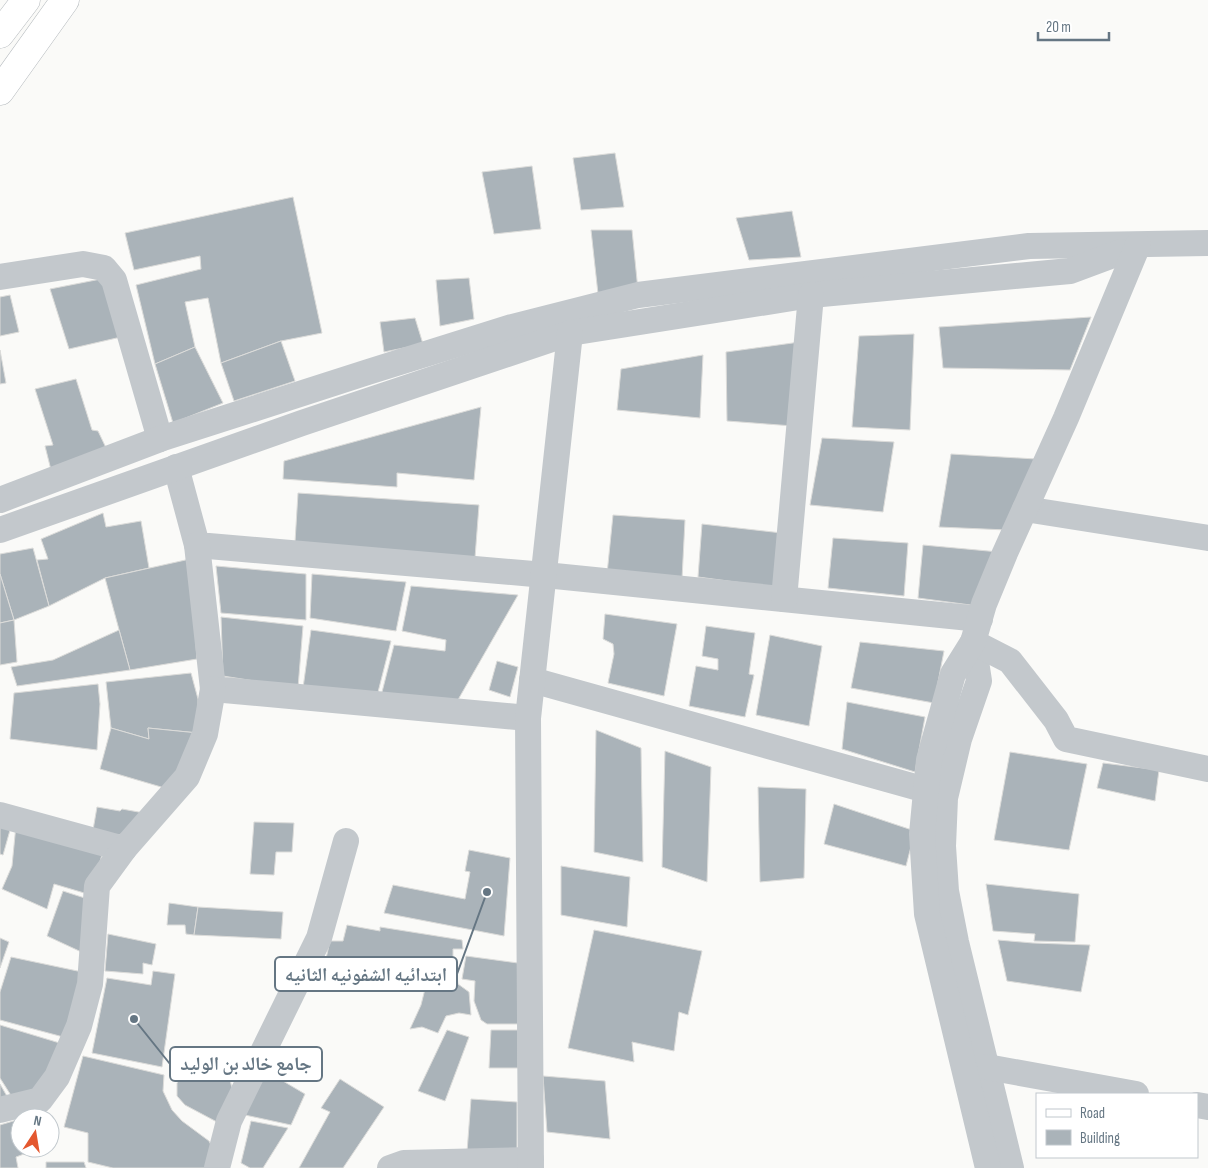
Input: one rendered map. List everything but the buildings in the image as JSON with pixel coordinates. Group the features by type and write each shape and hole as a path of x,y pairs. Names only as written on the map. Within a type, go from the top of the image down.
{"main road":[{"path":"0,34 26,0"},
{"path":"0,91 65,0"}],"street":[{"path":"0,500 160,439 512,326 638,294 1029,246 1208,243"},
{"path":"0,530 176,467 570,333 811,295 1070,271 1138,245"},
{"path":"988,1168 927,914 922,834 929,760 953,674 976,631 1001,562 1066,418 1138,245"},
{"path":"0,277 82,264 104,268 114,280 160,439"},
{"path":"784,599 811,295"},
{"path":"390,1168 404,1163 531,1164 528,718 545,576 570,333"},
{"path":"0,1110 40,1100 56,1076 79,1026 90,984 97,886 124,849 187,777 205,734 214,689 197,545 176,467"},
{"path":"1025,509 1208,538"},
{"path":"197,545 784,599 976,631 1010,661 1056,720 1066,739 1208,769"},
{"path":"976,631 978,680 959,739 945,798 943,846 946,891 1012,1168"},
{"path":"532,680 926,790"},
{"path":"214,689 528,718"},
{"path":"0,815 124,849"},
{"path":"217,1168 228,1121 319,938 346,841"},
{"path":"987,1067 1130,1093"}],"place":[{"name":"ابتدائيه الشفونيه الثانيه","path":"487,892"},
{"name":"جامع خالد بن الوليد","path":"134,1019"}]}
